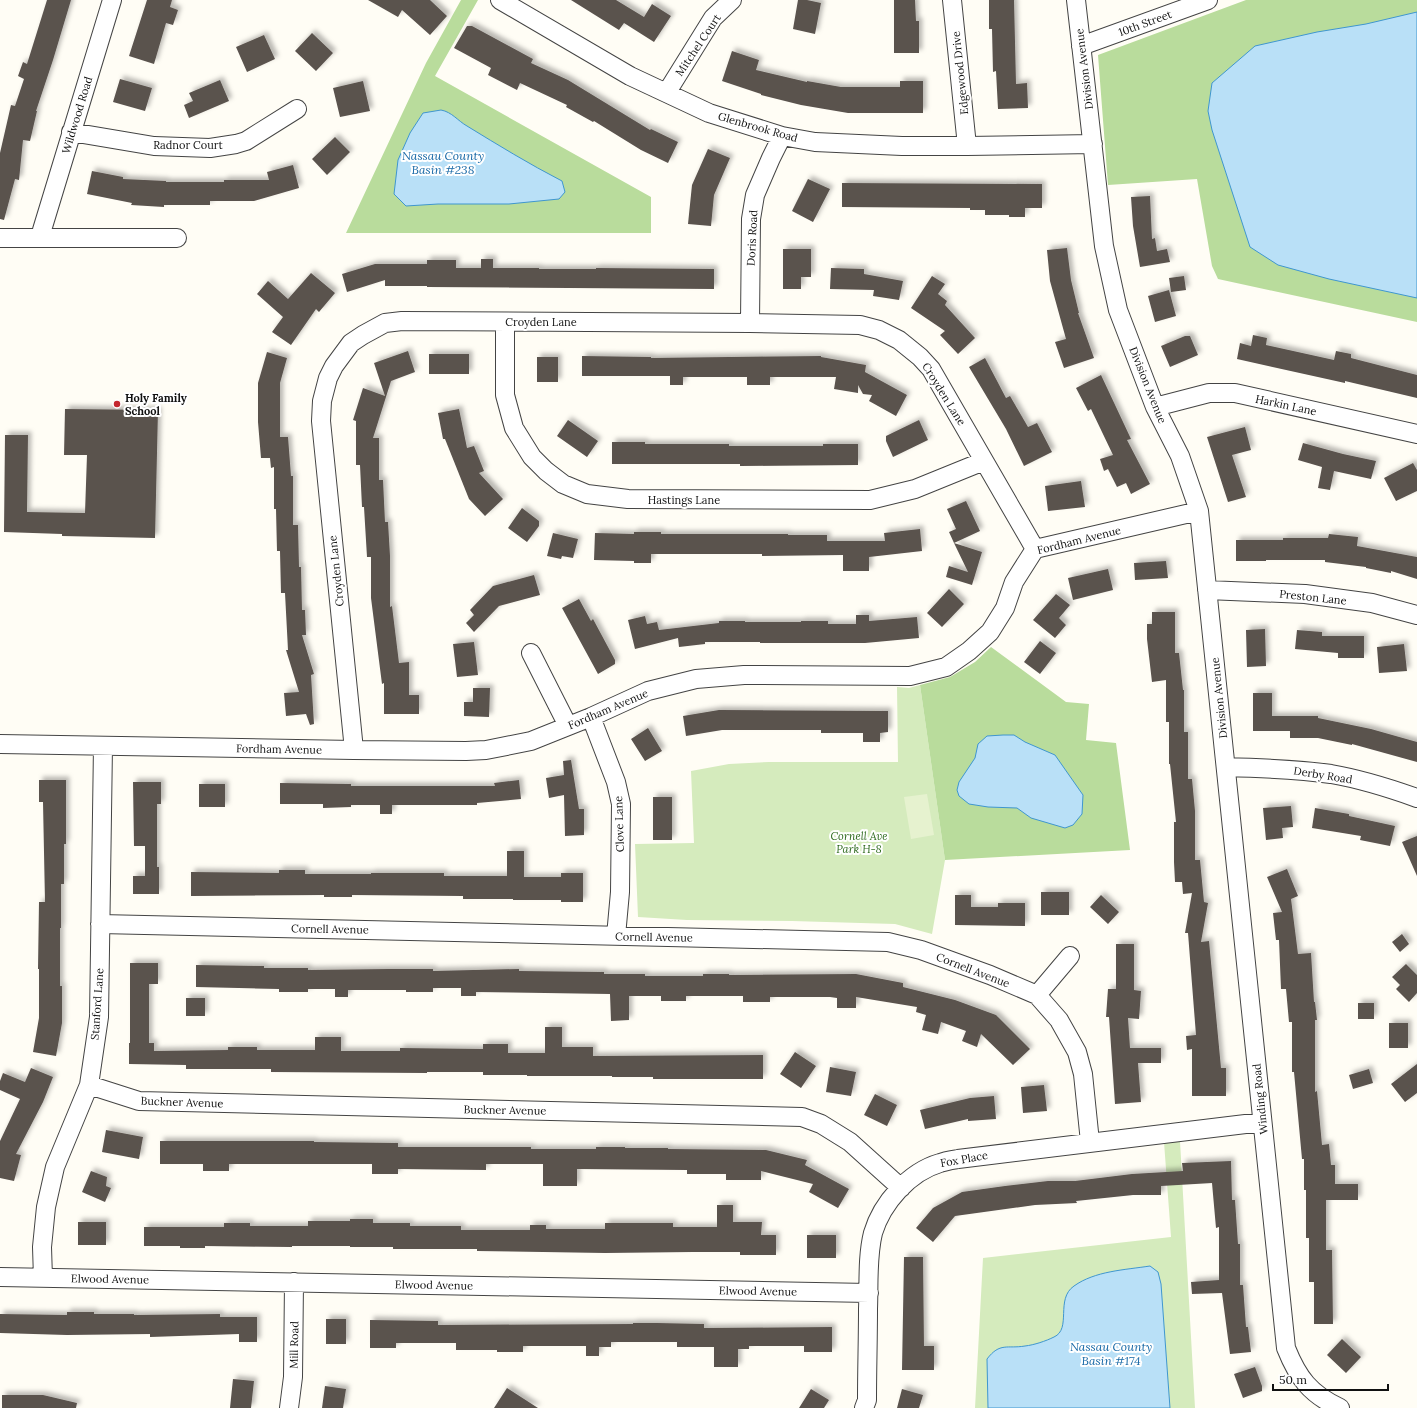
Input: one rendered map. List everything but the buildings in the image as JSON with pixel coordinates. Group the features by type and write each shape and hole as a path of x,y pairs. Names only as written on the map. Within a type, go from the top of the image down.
{"street":[{"name":"Wildwood Road","path":"42,230 112,0"},
{"name":"Mitchel Court","path":"667,92 713,18 732,0"},
{"name":"Edgewood Drive","path":"952,0 967,146"},
{"name":"Division Avenue","path":"1076,0 1104,246 1118,310 1155,407 1180,456 1199,512 1226,767"},
{"name":"10th Street","path":"1081,46 1208,0"},
{"name":"Glenbrook Road","path":"511,3 630,76 667,92 709,113 782,136 815,142 855,145 967,146 1092,144"},
{"name":"Radnor Court","path":"71,132 154,146 210,148 246,141 297,109"},
{"name":"Doris Road","path":"750,323 751,219 755,196 782,136"},
{"path":"0,238 177,238"},
{"name":"Croyden Lane","path":"354,750 322,421 322,401 328,378 334,366 352,343 363,335 385,324 402,321 750,323 860,325 879,330 899,340 920,357 931,369 1035,549"},
{"name":"Hastings Lane","path":"505,322 505,395 514,428 532,457 546,472 563,484 587,494 628,499 870,500 915,489 984,461"},
{"name":"Harkin Lane","path":"1155,407 1209,394 1236,394 1417,434"},
{"name":"Fordham Avenue","path":"0,744 354,750 486,750 531,741 591,717 648,691 696,679 744,675 910,676 946,667 969,651 990,632 1005,608 1014,582 1035,549 1199,512"},
{"name":"Preston Lane","path":"1207,590 1305,594 1372,603 1417,615"},
{"path":"531,653 568,726"},
{"name":"Clove Lane","path":"591,717 616,782 621,804 620,892 616,936"},
{"name":"Stanford Lane","path":"42,1278 42,1247 46,1207 55,1167 89,1085 99,1017 103,746"},
{"name":"Derby Road","path":"1226,767 1295,770 1332,774 1382,786 1417,798"},
{"name":"Winding Road","path":"1226,767 1286,1348 1294,1368 1304,1382 1324,1401 1340,1408"},
{"name":"Cornell Avenue","path":"100,924 888,942 921,950 990,975 1037,995 1059,1020 1077,1052 1083,1074 1090,1142"},
{"path":"1037,995 1070,956"},
{"name":"Buckner Avenue","path":"89,1085 139,1101 802,1117 821,1124 850,1142 901,1188"},
{"name":"Fox Place","path":"864,1408 867,1400 870,1249 880,1216 890,1201 913,1176 939,1163 958,1159 1262,1122"},
{"name":"Elwood Avenue","path":"0,1277 869,1293"},
{"name":"Mill Road","path":"289,1408 293,1377 294,1282"}],"green space":[{"path":"461,0 478,0 435,76 651,197 651,233 346,233 426,63"},
{"path":"1246,0 1417,0 1417,322 1218,279 1212,266 1197,179 1108,185 1098,55"},
{"path":"991,647 1066,702 1089,704 1086,740 1116,743 1130,850 945,860 920,685 950,677 975,662"},
{"name":"Cornell Ave Park H-8","path":"920,685 945,860 932,934 895,924 687,920 638,917 635,844 694,843 691,771 729,764 769,762 898,762 897,687 909,688"},
{"path":"927,794 934,835 911,839 904,797"},
{"path":"1180,1141 1195,1408 975,1408 983,1258 1171,1237 1164,1142"}],"water":[{"path":"1417,12 1417,298 1329,279 1278,265 1250,247 1212,130 1208,111 1212,83 1255,46 1317,32 1366,24"},
{"name":"Nassau County Basin #238","path":"441,110 562,181 565,192 559,199 509,204 438,204 406,206 394,194 398,160 410,133 423,113"},
{"path":"1014,735 1025,742 1055,755 1083,795 1082,814 1073,825 1065,828 1031,818 1017,808 988,807 969,804 959,796 957,790 959,782 975,758 978,744 987,736"},
{"name":"Nassau County Basin #174","path":"1150,1266 1158,1272 1161,1284 1170,1408 988,1408 987,1359 996,1350 1004,1347 1019,1347 1040,1343 1054,1337 1059,1333 1062,1327 1065,1298 1074,1286 1082,1281 1100,1274"}],"place":[{"name":"Holy Family School","path":"117,404"}]}
